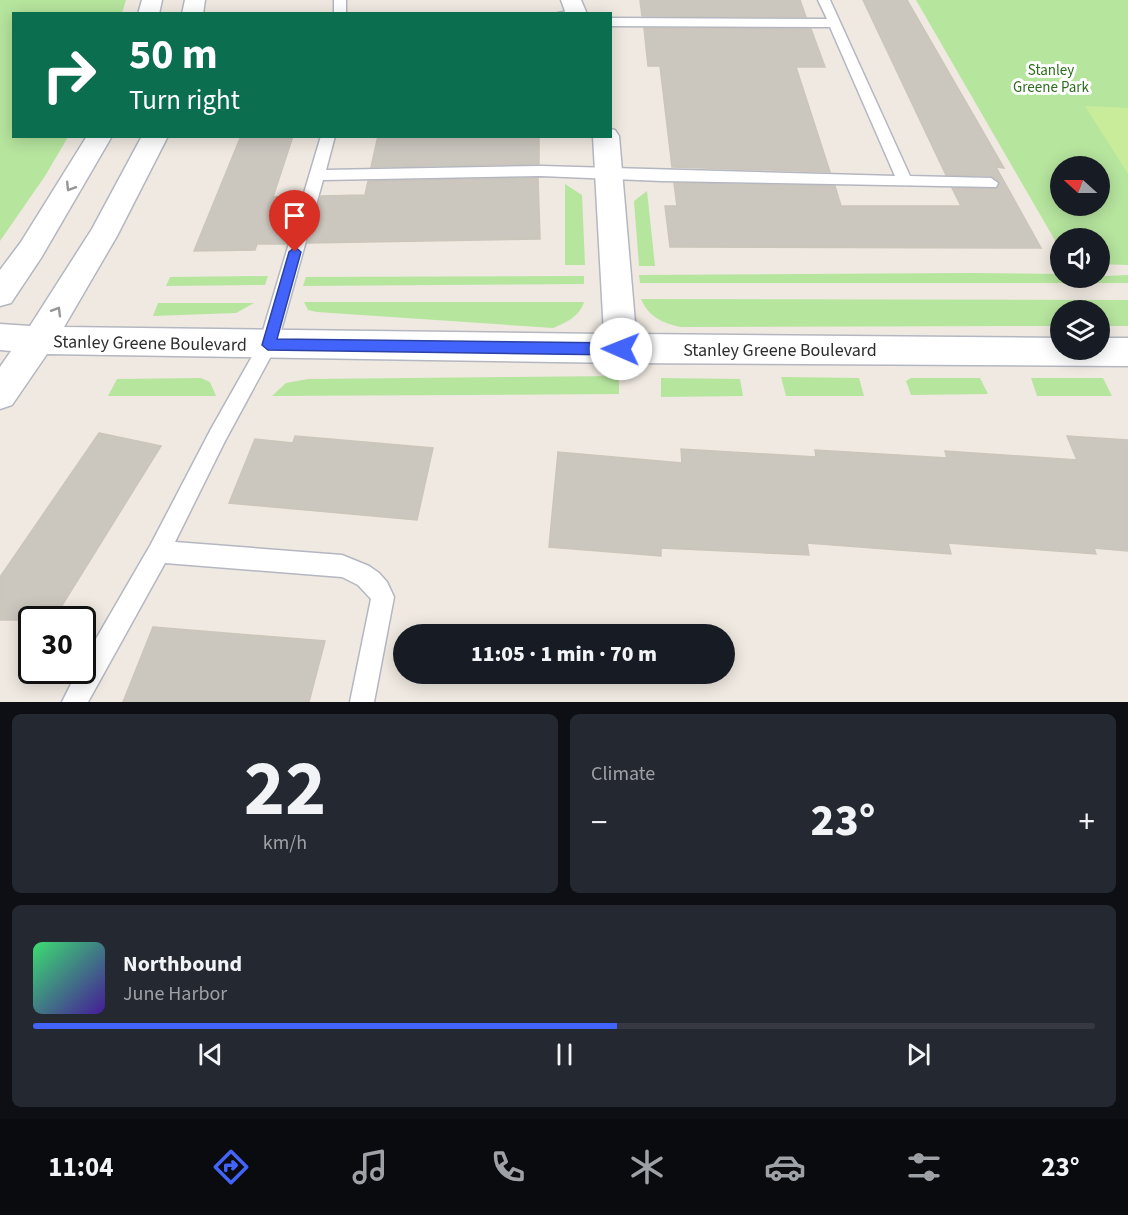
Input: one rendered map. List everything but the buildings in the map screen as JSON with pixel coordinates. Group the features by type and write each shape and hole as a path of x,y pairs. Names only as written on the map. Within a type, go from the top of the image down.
{"street":[{"path":"0,294 31,250 99,138"},
{"path":"0,394 39,340 128,194 154,138"},
{"path":"606,138 621,349"},
{"name":"Stanley Greene Boulevard","path":"0,337 39,340 268,345 1128,352"}],"lane":[{"path":"824,0 904,180"},
{"path":"612,22 833,23"},
{"path":"74,702 159,552 218,435 268,345 327,138"},
{"path":"317,175 541,171 991,183"},
{"path":"159,552 342,566 361,572 376,584 383,597 362,702"}],"green space":[{"path":"0,0 126,0 122,12 12,12 12,138 67,138 45,176 0,241"},
{"name":"Stanley Greene Park","path":"916,0 1128,0 1128,265 1110,264 1110,228 1050,228 1050,232"},
{"path":"1085,106 1128,108 1128,174"},
{"path":"565,184 582,195 585,265 565,265"},
{"path":"647,191 655,266 639,266 634,201"},
{"path":"1050,274 1050,283 640,283 639,275"},
{"path":"1128,275 1128,283 1110,283 1110,276"},
{"path":"268,276 265,285 166,286 170,277"},
{"path":"584,276 584,284 303,286 306,277"},
{"path":"641,299 1128,300 1128,326 1110,326 1110,300 1050,300 1050,326 681,327 657,318"},
{"path":"304,302 584,302 576,315 553,328 317,312 308,310"},
{"path":"158,303 254,303 236,313 153,316"},
{"path":"619,376 619,394 272,396 286,383 308,379"},
{"path":"781,377 859,378 864,396 786,396"},
{"path":"201,378 210,382 216,396 108,396 117,379"},
{"path":"661,378 740,379 743,396 661,397"},
{"path":"911,378 980,378 988,394 911,395 906,381"},
{"path":"1031,378 1103,378 1112,396 1037,396"}],"route":[{"path":"295,252 268,345 621,349"}]}
